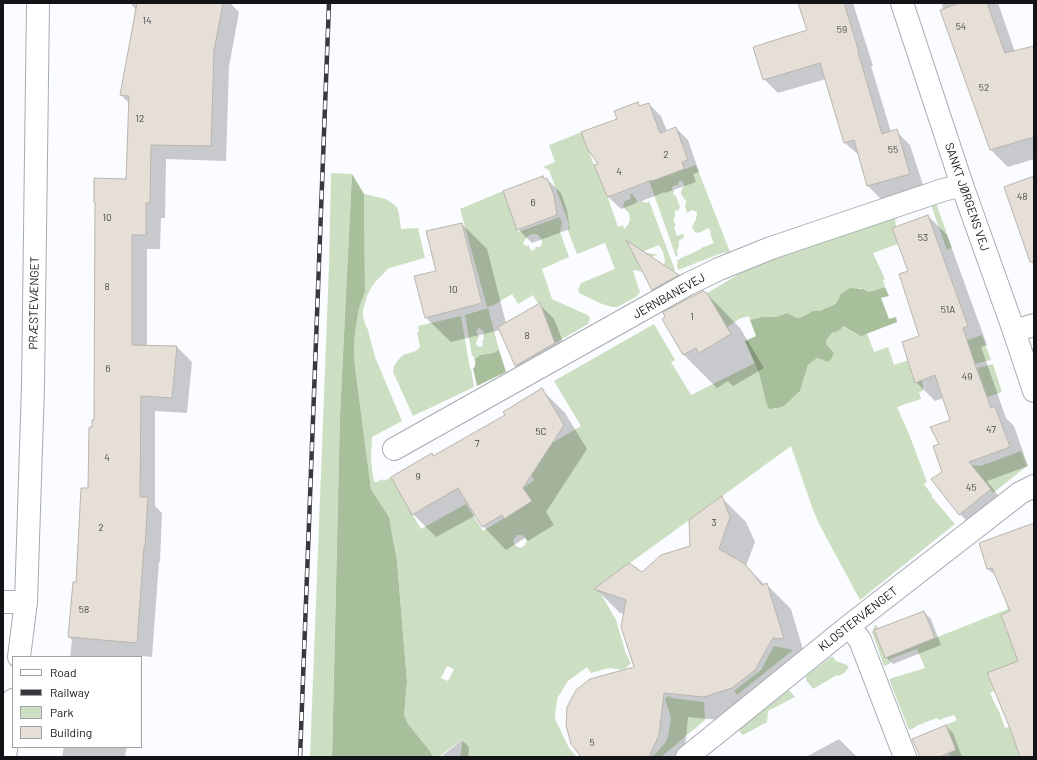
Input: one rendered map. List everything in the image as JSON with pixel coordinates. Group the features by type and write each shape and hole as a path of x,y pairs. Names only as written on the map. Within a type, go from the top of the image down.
{"street":[{"name":"PRÆSTEVÆNGET","path":"19,656 26,602 33,386 38,3"},
{"name":"SANKT JØRGENS VEJ","path":"902,3 962,185 1024,328 1034,391"},
{"name":"JERNBANEVEJ","path":"394,449 688,284 719,269 779,246 943,190 962,185"},
{"name":"KLOSTERVÆNGET","path":"687,757 849,626 1020,492 1034,486"},
{"path":"3,602 26,602"},
{"path":"849,626 860,640 904,757"},
{"path":"5,757 12,707"}],"green space":[{"path":"582,132 618,227 623,225 624,229 630,220 629,213 623,206 625,201 631,198 630,195 633,193 637,203 642,201 647,203 649,201 675,270 668,274 664,264 665,261 663,252 659,245 642,252 658,254 638,264 642,272 635,270 633,271 640,292 636,297 617,307 602,304 579,293 578,289 581,283 615,269 605,243 577,254 568,231 569,224 549,170 543,167 555,162 549,145"},
{"path":"696,165 730,252 722,253 678,270 677,260 714,243 710,234 711,233 709,228 698,233 693,229 692,227 696,219 697,212 692,210 687,213 685,206 686,200 681,194 684,184 682,181 679,181 678,185 673,186 672,189 680,207 679,210 675,211 675,217 673,219 676,225 674,227 677,236 682,234 684,237 679,241 677,251 678,255 676,257 644,166 653,181"},
{"path":"331,173 352,174 340,415 332,757 310,757 329,266"},
{"path":"352,174 364,194 365,292 359,308 354,352 371,489 389,517 397,561 407,682 404,715 408,724 430,751 433,757 332,757 340,415"},
{"path":"503,191 518,232 560,217 562,224 560,232 569,257 542,269 552,299 589,316 590,319 588,324 555,343 540,303 538,304 533,295 518,304 512,294 494,305 487,307 460,209","holes":["536,234 541,238 542,243 541,246 536,247 532,251 529,245 526,246 523,244 528,236"]},
{"path":"364,194 386,199 397,207 401,229 418,228 425,258 389,268 371,288 363,310 363,316 375,357 402,421 372,437 371,457 374,482 382,479 384,481 391,477 421,529 466,504 483,531 532,501 523,488 534,480 523,460 581,426 554,381 654,324 675,360 671,362 691,395 755,363 774,409 784,406 800,391 808,365 817,358 824,361 832,351 826,344 826,340 833,332 839,330 842,326 859,335 867,333 874,352 888,347 894,365 923,355 908,362 915,383 921,380 923,385 923,391 919,392 921,399 897,407 927,482 924,484 932,497 955,524 860,600 818,522 791,446 597,587 616,620 626,654 631,663 624,670 609,668 591,673 587,667 568,681 558,697 555,719 569,748 577,757 460,757 463,739 439,757 433,757 430,751 408,724 404,715 407,682 397,561 389,517 371,489 355,367 355,333 359,308 365,292","holes":["517,535 525,537 527,541 524,546 520,548 515,545 513,541","447,666 454,669 448,681 441,678"]},
{"path":"936,203 952,248 947,250 931,205"},
{"path":"895,217 896,227 892,228 898,244 873,253 885,279 883,280 885,287 869,292 859,288 840,296 837,302 824,310 813,311 803,317 797,318 787,313 776,317 762,317 750,320 749,316 739,319 727,327 707,293 737,274 760,263"},
{"path":"885,287 889,296 881,298 889,319 896,317 897,322 861,336 843,326 840,330 833,332 826,340 826,344 834,353 831,359 828,362 817,358 808,365 800,391 784,406 769,409 759,373 745,341 756,336 750,320 762,317 776,317 787,313 797,318 802,317 813,311 820,311 833,305 837,302 841,294 850,288 863,289 869,292"},
{"path":"488,308 499,350 493,353 480,355 477,357 475,364 474,356 472,356 465,315","holes":["479,328 484,333 484,339 482,341 483,345 480,347 477,346 476,343 479,336 476,331"]},
{"path":"461,316 474,387 413,416 393,372 394,366 403,355 416,351 420,347 417,333 419,332 418,326"},
{"path":"982,335 991,360 975,364 969,346 927,354"},
{"path":"499,350 506,372 477,386 473,368 475,367 476,363 475,359 480,355 493,353"},
{"path":"993,364 1002,392 987,397 977,368"},
{"path":"1021,451 1027,466 993,493 974,468 967,465 981,466"},
{"path":"1034,585 1034,600 1009,608 1010,611 1001,615 1007,632 1016,629 1027,659 987,673 994,691 990,693 1005,728 1009,727 1020,757 950,757 948,753 956,750 946,725 957,720 954,715 939,720 937,718 909,730 889,679 925,668 917,649 890,659 891,663 884,666 872,632 875,625 878,629 885,658 1008,609 1004,596"},
{"path":"774,646 793,650 737,695 734,691 761,670"},
{"path":"832,656 836,661 849,667 844,673 839,676 837,675 813,689 806,680 806,676"},
{"path":"789,690 795,697 768,711 767,722 743,735 739,731 740,728"},
{"path":"668,696 672,698 704,702 705,720 661,757 652,757 665,743 668,737 671,718 665,699"}],"building":[{"path":"137,3 223,3 214,51 211,146 151,145 150,203 146,203 146,235 132,235 132,345 177,346 172,398 141,396 140,497 148,497 137,643 68,637 73,582 76,582 81,488 88,488 89,427 92,427 92,420 94,420 94,178 126,179 129,96 120,95"},
{"path":"798,3 844,3 882,134 897,129 910,174 867,186 854,140 844,143 820,63 763,80 753,47 807,30"},
{"path":"960,3 987,3 1005,53 1034,46 1034,137 990,150 940,10"},
{"path":"638,102 639,106 649,103 660,133 676,127 688,160 682,162 684,169 608,197 609,196 607,196 594,165 598,164 587,148 581,132 617,119 614,111"},
{"path":"543,176 544,179 547,178 554,195 557,215 517,230 503,191"},
{"path":"1034,176 1034,261 1030,262 1004,187"},
{"path":"928,215 968,326 963,328 975,364 991,408 995,406 1010,447 969,462 991,489 959,515 931,479 942,472 933,446 939,444 930,427 950,420 935,375 915,383 902,342 919,336 899,274 908,271 892,228"},
{"path":"462,223 482,303 425,318 414,276 436,271 426,231"},
{"path":"626,240 679,275 652,290"},
{"path":"703,291 707,293 731,334 699,353 696,348 683,355 662,319 665,317 663,312"},
{"path":"540,303 555,343 515,366 498,327"},
{"path":"542,388 564,425 523,488 532,501 504,519 502,515 482,527 458,488 412,515 391,477 432,453 433,456 505,415 503,412"},
{"path":"722,496 730,517 719,549 745,564 762,585 767,583 784,639 773,638 755,670 732,688 704,697 664,693 659,735 649,757 581,757 571,744 566,725 567,707 576,690 590,679 634,667 621,627 626,600 594,589 629,563 642,572 661,555 690,546 689,520"},
{"path":"1034,523 1034,757 1020,757 987,673 1018,661 1001,615 1010,611 992,568 987,569 979,543"},
{"path":"924,611 935,638 885,658 874,630"},
{"path":"946,725 956,750 939,757 920,757 912,739"}],"railway":[{"path":"300,757 329,3"}]}
